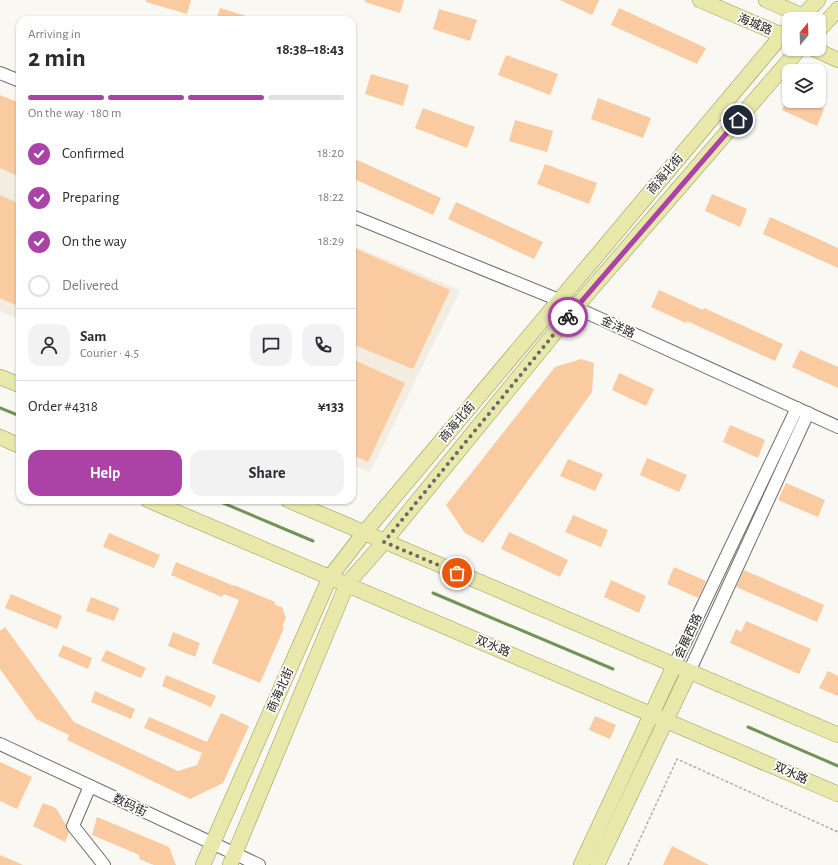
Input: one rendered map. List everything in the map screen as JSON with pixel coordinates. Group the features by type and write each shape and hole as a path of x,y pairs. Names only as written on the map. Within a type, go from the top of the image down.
{"main road":[{"name":"海城路","path":"700,0 782,32"},
{"path":"766,0 792,12"},
{"path":"809,12 818,0"},
{"path":"826,26 838,9"},
{"name":"商海北街","path":"203,865 330,577 364,532 559,300 782,40"},
{"path":"826,54 838,60"},
{"name":"商海北街","path":"233,859 347,584 384,542 575,308 793,56"},
{"path":"0,377 16,383"},
{"path":"0,438 16,444"},
{"name":"双水路","path":"157,504 838,794"},
{"path":"298,504 838,735"},
{"name":"会展西路","path":"581,865 674,666"},
{"name":"会展西路","path":"597,865 689,672"}],"street":[{"path":"0,73 16,79"},
{"name":"金洋路","path":"356,218 559,300 838,427"},
{"name":"会展西路","path":"674,666 797,408"},
{"name":"会展西路","path":"689,672 808,413"},
{"name":"数码街","path":"0,744 213,843 233,859 259,865"},
{"path":"90,786 73,826 104,865"}],"path":[{"path":"628,865 677,759 838,832"}],"shaded area":[{"path":"0,100 16,107 16,318 0,311"},
{"path":"356,247 460,290 370,472 356,467"}],"building":[{"path":"146,0 191,0 187,14 146,2"},
{"path":"365,0 404,0 400,13 365,2"},
{"path":"560,0 599,0 592,15"},
{"path":"220,8 246,16 217,16"},
{"path":"619,8 706,48 697,64 611,25"},
{"path":"439,9 477,20 470,41 433,29"},
{"path":"506,55 558,74 550,95 498,75"},
{"path":"371,74 409,85 403,106 365,94"},
{"path":"0,95 16,101 16,175 0,168"},
{"path":"598,98 651,118 643,138 591,119"},
{"path":"423,108 475,127 467,148 415,128"},
{"path":"783,108 824,109 817,126 782,110"},
{"path":"515,120 553,131 547,152 509,141"},
{"path":"356,159 441,198 433,215 356,180"},
{"path":"545,164 597,183 589,204 537,184"},
{"path":"712,194 747,209 740,227 705,211"},
{"path":"0,195 16,202 16,305 0,298"},
{"path":"456,202 543,242 534,259 448,219"},
{"path":"770,217 838,248 838,268 763,234"},
{"path":"356,249 450,290 413,369 356,346"},
{"path":"659,290 703,310 704,308 783,344 775,361 687,321 686,323 651,307"},
{"path":"800,350 838,367 838,388 792,367"},
{"path":"581,359 594,363 592,392 483,543 465,533 446,505 555,367"},
{"path":"356,361 405,383 368,462 356,457"},
{"path":"619,373 654,389 646,406 612,390"},
{"path":"730,425 765,440 758,458 723,442"},
{"path":"647,458 687,475 679,492 640,475"},
{"path":"568,459 603,474 595,491 560,476"},
{"path":"786,483 825,500 818,517 778,500"},
{"path":"573,515 608,530 601,547 565,532"},
{"path":"509,532 568,560 560,577 501,549"},
{"path":"109,533 160,555 154,568 103,547"},
{"path":"176,562 275,602 275,605 282,607 286,618 282,626 284,628 260,683 212,663 239,600 224,594 222,597 171,575"},
{"path":"674,567 706,581 698,598 667,584"},
{"path":"744,570 824,605 817,622 736,587"},
{"path":"611,580 646,596 639,613 604,597"},
{"path":"11,594 62,616 57,629 5,608"},
{"path":"91,597 119,608 114,621 86,611"},
{"path":"746,621 811,649 799,674 730,643 736,629 741,632"},
{"path":"5,627 74,722 178,771 197,765 202,753 144,728 149,717 207,742 221,713 249,726 223,783 190,799 67,740 69,735 36,719 0,669 0,631"},
{"path":"173,632 200,643 195,657 168,646"},
{"path":"63,645 92,658 88,669 58,656"},
{"path":"106,650 146,668 141,678 101,661"},
{"path":"828,671 838,676 838,696 819,688"},
{"path":"166,675 216,696 211,707 162,686"},
{"path":"95,691 135,709 131,719 91,702"},
{"path":"595,716 616,725 610,739 589,730"},
{"path":"0,762 32,777 17,809 0,801"},
{"path":"43,803 56,808 66,825 69,832 65,842 33,826"},
{"path":"97,817 169,847 176,865 154,865 139,859 140,856 135,853 92,835"},
{"path":"672,846 709,865 663,865"},
{"path":"0,855 23,865 0,865"}],"waterway":[{"path":"0,408 16,414"},
{"path":"225,504 313,541"},
{"path":"433,593 613,669"},
{"path":"748,727 838,766"}],"way so far":[{"path":"457,573 384,542 568,317"}],"route":[{"path":"568,317 738,120"}]}
